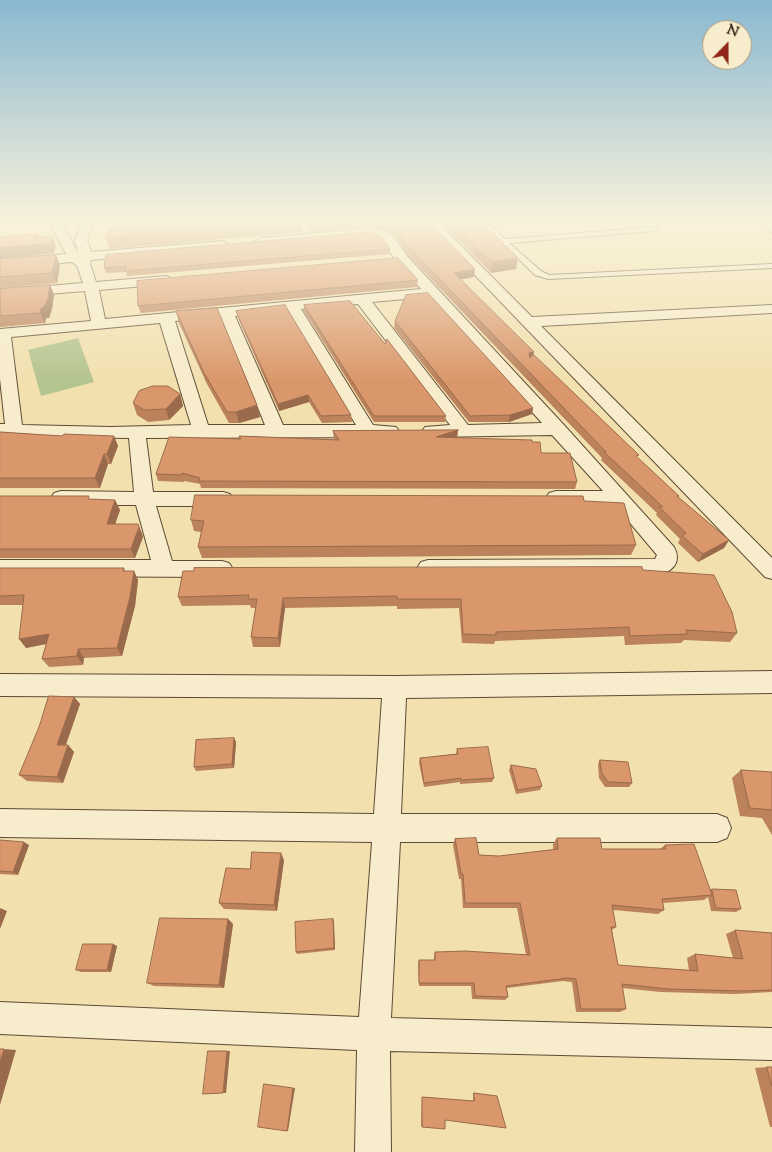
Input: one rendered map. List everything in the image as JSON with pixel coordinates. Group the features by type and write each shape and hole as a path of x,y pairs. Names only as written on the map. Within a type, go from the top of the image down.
{"street":[{"path":"87,274 92,286 99,324"},
{"path":"411,568 659,567 667,562 667,553 620,498 416,274"},
{"path":"481,274 772,571"},
{"path":"0,294 179,278"},
{"path":"432,292 2,334 7,430 137,433 276,430 558,429"},
{"path":"362,298 464,430"},
{"path":"292,306 368,431"},
{"path":"528,322 772,309"},
{"path":"226,312 276,430"},
{"path":"166,318 201,431"},
{"path":"137,433 144,499 164,569"},
{"path":"38,498 244,499"},
{"path":"541,498 620,498"},
{"path":"0,568 243,569"},
{"path":"0,685 395,687 772,682"},
{"path":"372,1152 374,1034 395,687"},
{"path":"0,823 386,828 716,828"},
{"path":"0,1018 374,1034 772,1044"}],"lane":[{"path":"540,274 554,278 631,274"}],"green space":[{"path":"78,338 94,382 41,396 28,350"}],"building":[{"path":"0,274 42,274 0,277"},
{"path":"219,274 412,274 418,280 138,306 137,281"},
{"path":"435,274 455,274 534,352 529,353 530,358 533,354 639,455 636,456 679,496 677,496 729,540 703,554 682,536 686,533 659,507 663,507 604,452 606,452"},
{"path":"50,285 48,299 44,307 41,308 40,313 0,316 0,289"},
{"path":"428,293 533,408 510,415 470,416 395,321 406,295"},
{"path":"350,301 385,344 387,339 446,416 374,416 304,305"},
{"path":"285,305 351,415 321,416 308,395 278,404 236,311"},
{"path":"217,308 257,405 236,412 227,412 204,373 176,311"},
{"path":"153,386 168,386 180,394 166,409 144,410 133,403 139,391"},
{"path":"458,430 436,437 532,440 532,442 540,442 541,453 570,453 577,482 199,481 200,478 182,473 182,475 156,474 169,437 241,439 239,436 339,440 333,431"},
{"path":"0,432 62,436 64,434 114,436 107,454 104,454 95,478 0,478"},
{"path":"195,495 583,496 584,501 624,503 636,545 198,547 204,521 191,520"},
{"path":"0,496 89,496 88,499 115,500 107,524 138,524 139,527 131,549 0,549"},
{"path":"642,567 643,570 714,575 732,612 737,633 686,630 687,634 630,636 629,627 496,632 496,635 463,634 461,599 397,599 397,596 283,598 278,638 251,637 257,599 248,599 249,595 178,597 183,571 194,571 194,568"},
{"path":"0,568 124,568 123,571 134,571 130,597 117,648 78,649 77,656 42,659 49,634 19,639 24,595 0,596"},
{"path":"49,696 74,697 57,745 68,745 57,777 19,775 39,727"},
{"path":"234,738 232,764 194,767 196,740"},
{"path":"488,747 494,778 461,780 461,778 424,783 420,758 458,754 457,749"},
{"path":"600,760 628,762 632,783 608,782 602,773"},
{"path":"511,765 536,769 542,786 518,790"},
{"path":"741,770 772,772 772,810 750,808"},
{"path":"476,838 479,855 499,856 558,849 557,838 600,838 602,849 666,849 665,845 694,844 712,895 662,899 664,910 612,905 616,927 611,927 618,965 698,971 695,954 743,959 735,930 772,933 772,990 668,989 622,984 626,1009 581,1009 576,979 567,978 506,986 508,997 475,996 474,983 419,983 419,960 435,960 435,952 465,951 530,955 520,903 465,903 463,874 461,873 455,839"},
{"path":"0,840 24,842 13,872 0,871"},
{"path":"252,852 281,853 274,905 219,903 226,868 250,869"},
{"path":"712,889 736,890 741,909 716,908"},
{"path":"160,918 228,919 219,985 147,983"},
{"path":"333,919 334,948 296,952 295,922"},
{"path":"83,944 113,944 107,970 76,970"},
{"path":"0,1049 4,1049 0,1062"},
{"path":"208,1051 227,1051 223,1093 203,1094"},
{"path":"767,1067 772,1067 772,1086"},
{"path":"264,1084 293,1088 287,1131 258,1127"},
{"path":"474,1093 497,1096 506,1128 445,1120 445,1129 422,1127 422,1097 474,1101"}]}
